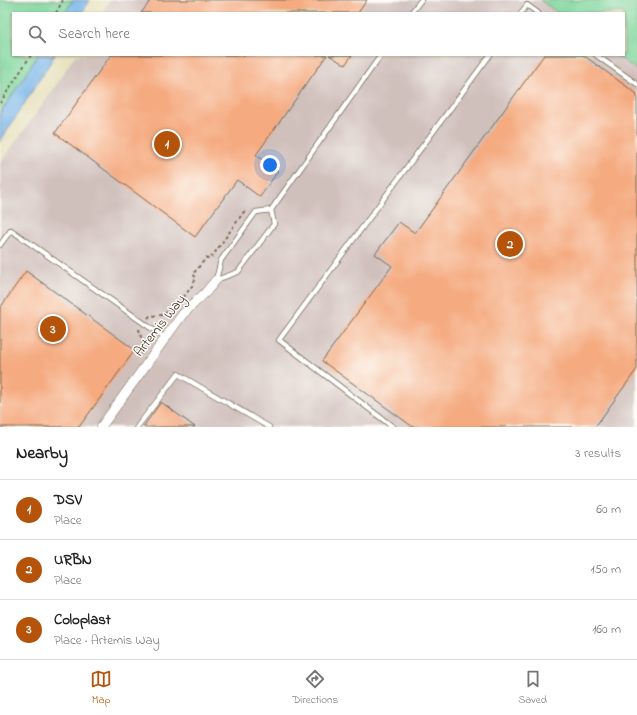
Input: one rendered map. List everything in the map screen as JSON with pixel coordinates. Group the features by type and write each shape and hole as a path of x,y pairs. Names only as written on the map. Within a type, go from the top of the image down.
{"street":[{"name":"Artemis Way","path":"101,427 182,315 216,280"}],"lane":[{"path":"412,12 421,0"},
{"path":"522,12 527,5 537,12"},
{"path":"216,280 221,260 256,212 271,210 380,56"},
{"path":"393,427 279,340 489,56"},
{"path":"597,56 637,84"},
{"path":"216,280 238,272 274,224 271,210"},
{"path":"0,245 11,230 165,338"},
{"path":"137,427 178,374 269,427"}],"path":[{"path":"57,12 63,0"},
{"path":"0,103 30,56"},
{"path":"141,356 143,345 139,330 144,323 150,316 162,315 176,307 192,286 196,278 193,274 206,258 211,258 246,209"}],"shaded area":[{"path":"110,0 637,0 637,427 0,427 0,163 51,93 74,56 625,56 625,12 103,12"}],"green space":[{"path":"0,0 73,0 66,12 12,12 12,56 37,56 0,114"},
{"path":"540,0 637,0 637,70 617,56 625,56 625,12 557,12"}],"water":[{"path":"73,0 90,0 83,12 66,12"},
{"path":"37,56 54,56 0,142 0,114"}],"building":[{"path":"151,0 367,0 359,12 142,12"},
{"path":"110,56 326,56 256,155 278,171 260,197 237,180 195,237 55,133"},
{"path":"331,56 351,56 345,65"},
{"path":"543,56 584,56 637,94 637,369 595,427 413,427 322,361 392,266 375,254 399,222 415,233"},
{"path":"26,271 135,350 79,427 0,427 0,308"},
{"path":"161,402 195,427 143,427"}],"place":[{"name":"DSV","path":"167,144"},
{"name":"URBN","path":"510,244"},
{"name":"Coloplast","path":"53,329"}]}
